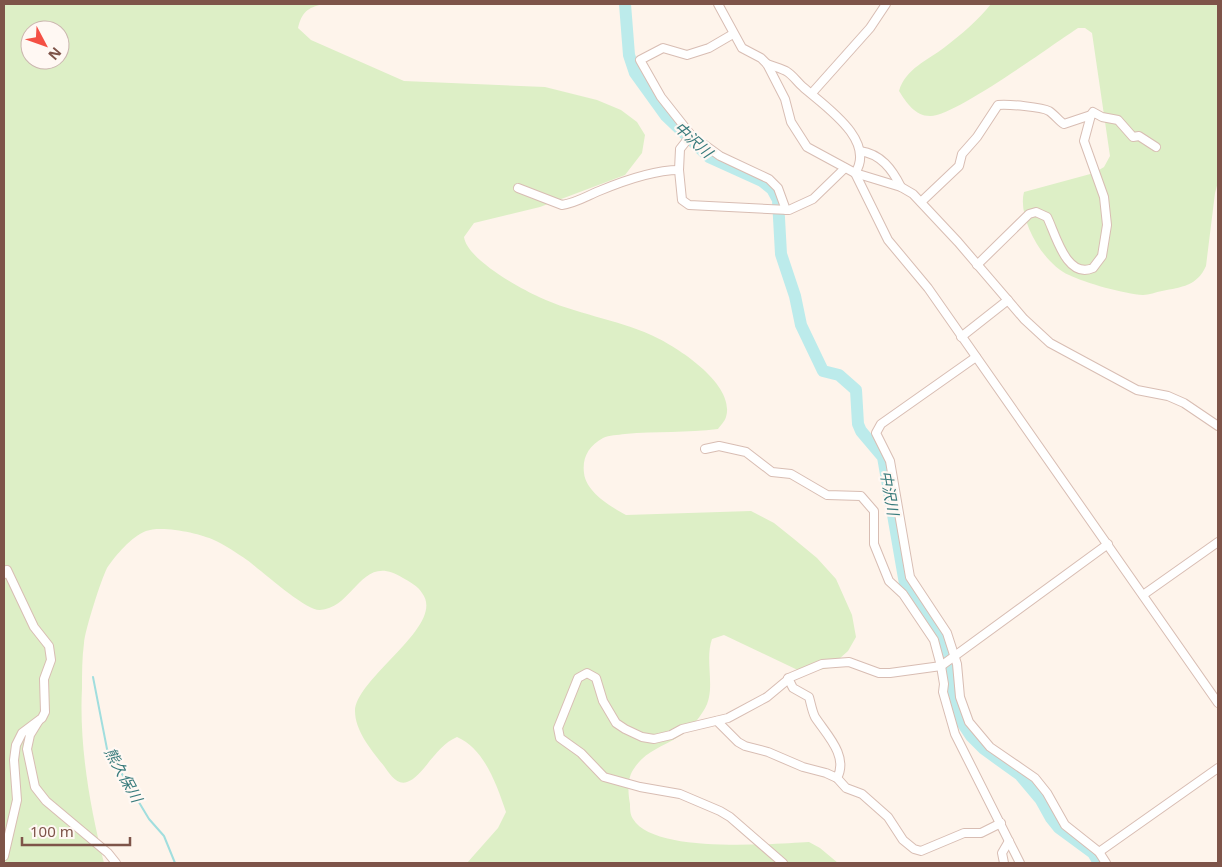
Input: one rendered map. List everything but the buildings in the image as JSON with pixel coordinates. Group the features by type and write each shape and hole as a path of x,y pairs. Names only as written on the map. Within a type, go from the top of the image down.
{"street":[{"path":"718,4 742,48 761,58 767,64 783,92 789,117 802,143 855,173 901,187 921,202 1035,330 1066,352 1138,390 1168,396 1184,403 1218,426"},
{"path":"812,93 870,28 886,4"},
{"path":"733,34 710,48 687,55 663,48 640,60 661,97 690,136 720,156 770,179 778,188 784,210"},
{"path":"767,64 785,70 841,120 853,136 860,150 859,166 855,173"},
{"path":"921,202 959,166 962,154 977,137 998,105 1011,103 1030,109 1046,110 1064,124 1091,115 1093,112 1102,117 1118,120 1133,137 1139,136 1156,147"},
{"path":"978,265 1029,214 1036,212 1047,217 1060,249 1070,262 1089,270 1098,262 1105,246 1107,214 1099,180 1084,141 1091,115"},
{"path":"690,136 680,149 679,170 682,200 689,206 784,210 813,199 845,168"},
{"path":"860,150 887,163 901,187"},
{"path":"518,188 562,205 569,204 600,190 642,177 679,170"},
{"path":"855,173 888,240 915,271 1218,703"},
{"path":"961,337 1008,300"},
{"path":"976,358 881,424 876,433 890,461 910,578 947,633 948,661 943,692 955,734 1020,863"},
{"path":"706,449 719,446 746,452 772,472 791,474 827,495 861,496 874,511 874,544 889,581 903,594 948,661 974,730 990,747 1035,778 1047,793 1065,825 1099,852 1106,863"},
{"path":"1143,595 1218,542"},
{"path":"783,863 730,817 720,811 680,794 640,787 604,777 581,753 564,742 558,733 558,728 578,678 587,673 596,678 603,701 616,723 642,737 664,738 682,729 728,718 768,697 788,678 822,664 853,663 879,673 890,673 948,661 1108,544"},
{"path":"4,574 7,570 34,627 49,646 51,654 51,660 44,679 46,704 42,718 34,726 27,749 35,787 46,801 108,853 116,863"},
{"path":"788,678 793,688 809,697 816,718 833,741 840,764 837,778"},
{"path":"4,856 16,800 14,760 16,745 22,733 42,718"},
{"path":"717,721 745,746 837,778 846,788 871,799 888,817 902,840 914,849 922,851 964,833 981,833 1001,823"},
{"path":"1099,852 1218,768"},
{"path":"1004,863 1002,853 1009,841"}],"green space":[{"path":"4,4 323,4 313,7 303,14 298,28 311,40 404,81 545,87 597,100 621,110 637,122 645,135 642,153 625,175 540,207 474,223 464,237 467,246 474,254 507,280 553,303 638,329 662,340 702,368 722,392 727,404 726,417 718,429 625,434 608,436 598,441 590,448 584,462 586,480 594,493 626,515 751,511 774,523 817,558 836,579 852,615 856,637 848,651 829,668 804,673 724,635 712,639 709,657 710,694 708,702 702,714 689,729 647,755 633,770 628,787 630,811 633,819 645,830 664,838 688,842 742,845 809,842 820,848 838,863 467,863 498,828 506,812 494,780 482,759 475,750 457,737 442,747 413,779 403,783 397,781 391,775 370,747 361,733 356,718 355,711 359,697 412,635 422,620 426,606 422,593 418,588 414,584 389,572 377,571 359,583 332,607 320,610 313,609 294,597 231,549 208,537 170,529 153,529 140,534 129,542 107,568 85,637 82,660 82,732 90,798 104,863 4,863"},
{"path":"991,4 1218,4 1218,182 1206,266 1193,282 1182,287 1143,295 1085,281 1069,275 1050,261 1041,251 1028,227 1024,214 1024,192 1094,173 1104,167 1110,156 1092,33 1085,28 1078,28 981,93 942,113 930,116 920,114 911,108 905,100 899,91 907,76 964,32"}],"waterway":[{"name":"中沢川","path":"625,4 629,55 635,73 666,116 709,157 762,181 772,189 778,200 781,254 795,296 801,325 823,371 839,375 856,390 858,424 861,431 883,457 905,584 941,635 947,656 950,689 961,721 971,736 984,749 1020,775 1041,800 1059,828 1093,853 1099,863"},
{"name":"熊久保川","path":"93,677 107,749 149,819 164,836 175,863"}]}
